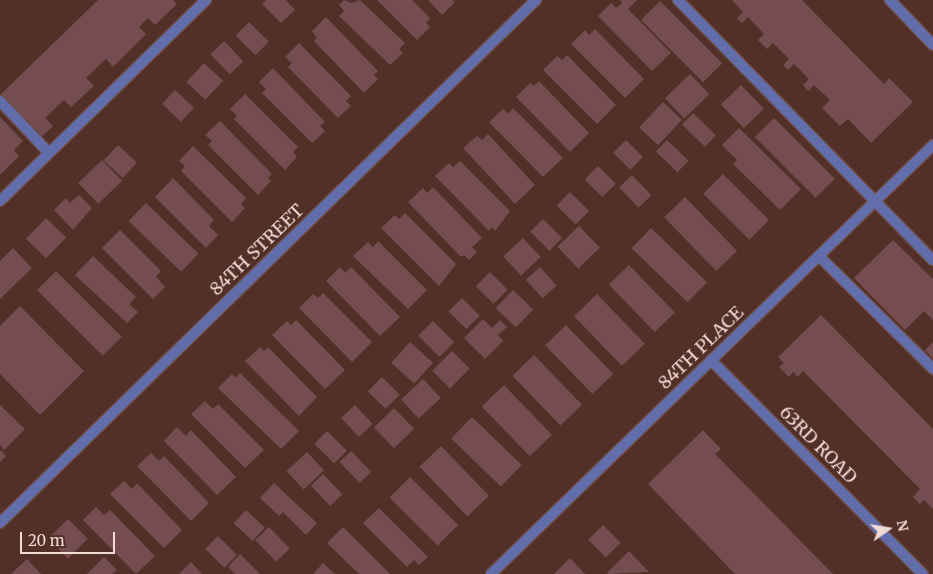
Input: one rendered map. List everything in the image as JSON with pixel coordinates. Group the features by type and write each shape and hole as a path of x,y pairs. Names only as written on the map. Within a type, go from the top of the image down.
{"street":[{"path":"0,201 206,0"},
{"name":"84TH STREET","path":"0,523 536,0"},
{"path":"678,0 874,202 933,260"},
{"path":"890,0 933,45"},
{"path":"0,100 49,154"},
{"name":"84TH PLACE","path":"491,574 933,145"},
{"path":"819,256 933,369"},
{"name":"63RD ROAD","path":"710,360 923,574"}],"building":[{"path":"98,0 173,0 177,4 155,25 148,18 139,27 146,34 113,67 106,59 86,78 94,86 71,107 64,100 45,118 53,126 41,137 0,95"},
{"path":"266,0 286,0 295,10 281,23 262,4"},
{"path":"344,0 351,3 360,0 405,43 399,49 403,53 390,65 339,16 344,11 339,5"},
{"path":"377,0 412,0 430,18 426,23 430,27 417,40"},
{"path":"428,0 453,0 455,2 442,15"},
{"path":"620,0 637,0 628,9 671,53 652,71 598,16 611,3 616,8 622,3"},
{"path":"732,0 802,0 884,84 889,78 913,102 871,143 848,119 840,126 822,108 830,100 814,85 808,91 803,85 809,79 794,64 788,70 783,65 789,59 773,43 767,49 758,40 764,34 748,17 742,23 737,18 743,12"},
{"path":"660,1 722,63 703,82 641,20"},
{"path":"326,17 378,71 374,75 378,79 364,93 314,41 317,38 312,31"},
{"path":"249,22 269,42 255,55 236,35"},
{"path":"595,29 644,79 625,98 571,44 585,30 589,35"},
{"path":"224,41 243,61 230,74 210,54"},
{"path":"299,43 351,96 346,101 351,106 338,118 288,67 292,63 285,57"},
{"path":"567,55 616,105 597,124 543,70 557,56 562,60"},
{"path":"204,63 223,81 205,100 186,82"},
{"path":"273,68 325,122 320,126 325,131 312,143 262,93 266,89 259,82"},
{"path":"690,74 709,94 684,118 665,98"},
{"path":"539,81 589,133 570,152 516,97 530,83 534,86"},
{"path":"741,85 764,109 744,128 721,104"},
{"path":"175,90 194,108 181,122 162,104"},
{"path":"245,94 298,147 293,152 297,157 285,170 234,119 237,116 230,109"},
{"path":"663,102 682,120 658,145 639,128"},
{"path":"513,108 563,158 543,177 489,122 503,109 508,114"},
{"path":"693,113 716,135 705,147 682,125"},
{"path":"0,117 23,141 14,150 19,156 0,175"},
{"path":"774,118 835,179 816,198 755,137"},
{"path":"220,121 272,174 268,178 271,181 258,195 208,145 212,141 205,135"},
{"path":"739,128 801,189 780,210 733,164 737,160 722,145"},
{"path":"488,134 535,185 515,204 463,148 477,136 482,140"},
{"path":"626,140 643,157 630,170 613,153"},
{"path":"667,140 689,161 677,172 656,152"},
{"path":"118,145 137,163 123,178 104,160"},
{"path":"193,146 246,198 241,204 245,208 232,222 181,171 185,166 179,161"},
{"path":"102,160 122,181 98,204 78,183"},
{"path":"460,161 510,211 495,231 492,227 489,231 435,176 449,163 453,167"},
{"path":"598,166 616,184 602,197 585,179"},
{"path":"723,174 769,220 749,240 703,194"},
{"path":"632,175 651,195 639,208 619,188"},
{"path":"173,178 214,220 209,226 218,235 206,248 155,197"},
{"path":"433,187 482,238 472,247 477,252 469,260 464,255 461,257 408,202 423,188 427,193"},
{"path":"570,192 589,211 576,225 557,205"},
{"path":"79,195 92,208 73,230 54,210 66,198 70,203"},
{"path":"685,197 737,251 716,271 664,217"},
{"path":"146,203 199,254 181,272 129,221"},
{"path":"405,213 456,264 439,286 381,228 395,215 399,219"},
{"path":"46,218 66,237 46,258 26,239"},
{"path":"543,219 562,238 549,251 530,232"},
{"path":"579,226 600,248 578,268 557,247"},
{"path":"651,228 707,282 688,302 632,248"},
{"path":"120,230 161,271 156,277 165,287 153,299 102,248"},
{"path":"523,238 541,257 521,275 503,256"},
{"path":"893,240 933,279 933,320 924,311 905,330 854,278"},
{"path":"378,241 427,290 408,309 353,256 368,242 373,247"},
{"path":"13,248 32,268 0,299 0,261"},
{"path":"93,256 136,297 129,304 138,312 127,323 75,275"},
{"path":"629,265 675,312 655,332 609,284"},
{"path":"340,267 345,273 351,267 400,317 380,336 326,281"},
{"path":"540,267 557,286 543,298 526,280"},
{"path":"56,271 122,337 103,356 37,290"},
{"path":"490,272 508,290 494,304 476,286"},
{"path":"513,290 533,309 516,327 496,308"},
{"path":"323,293 372,342 352,362 299,308 313,294 318,298"},
{"path":"597,294 645,344 622,366 574,316"},
{"path":"462,298 480,316 466,329 449,311"},
{"path":"20,306 84,371 40,415 0,374 0,326"},
{"path":"821,315 933,429 933,509 924,500 920,504 913,497 920,489 803,371 798,377 793,372 789,377 779,367 784,363 778,357"},
{"path":"483,319 492,328 500,320 507,327 498,335 503,341 485,359 464,338"},
{"path":"296,320 345,370 325,389 272,335 287,321 291,325"},
{"path":"433,321 454,342 439,357 418,336"},
{"path":"566,325 613,374 592,394 545,345"},
{"path":"410,342 433,363 414,384 391,363"},
{"path":"933,342 933,359 925,350"},
{"path":"260,347 264,351 268,347 317,397 299,416 245,361"},
{"path":"452,351 470,369 450,388 432,371"},
{"path":"534,355 582,405 560,425 512,376"},
{"path":"240,373 299,431 281,449 218,388 232,374 236,378"},
{"path":"382,377 400,395 386,409 368,391"},
{"path":"423,379 441,398 419,418 401,399"},
{"path":"504,385 552,435 530,456 482,407"},
{"path":"205,401 213,409 218,404 264,450 245,468 191,414"},
{"path":"0,405 25,429 4,450 0,445"},
{"path":"355,405 373,424 359,437 341,418"},
{"path":"394,408 414,429 394,448 374,427"},
{"path":"472,417 522,465 501,487 451,439"},
{"path":"177,427 186,436 191,430 236,477 217,495 164,441"},
{"path":"703,430 721,449 715,454 833,574 735,574 648,484"},
{"path":"327,431 347,451 334,464 314,444"},
{"path":"441,446 489,496 467,516 419,467"},
{"path":"0,450 6,456 0,462"},
{"path":"351,451 371,472 360,483 339,462"},
{"path":"307,452 324,470 304,489 287,471"},
{"path":"151,453 159,461 164,456 209,503 191,521 137,466"},
{"path":"323,474 342,494 330,506 311,486"},
{"path":"410,477 458,525 438,546 389,498"},
{"path":"124,481 132,489 137,483 182,530 164,548 110,494"},
{"path":"274,483 317,523 306,535 283,512 279,516 260,498"},
{"path":"96,507 104,515 110,510 155,556 136,574 83,520"},
{"path":"379,508 428,557 419,565 414,560 407,567 363,523"},
{"path":"246,510 265,528 253,541 234,523"},
{"path":"68,519 88,539 68,559 48,539"},
{"path":"603,525 621,543 606,558 588,540"},
{"path":"269,527 290,549 276,562 255,540"},
{"path":"343,527 390,574 359,574 327,543"},
{"path":"218,536 237,555 224,568 205,549"},
{"path":"629,551 649,572 608,574 607,573"},
{"path":"240,554 260,574 235,574 228,567"},
{"path":"104,557 117,570 112,574 87,574"},
{"path":"570,558 585,574 554,574"},
{"path":"27,559 41,574 11,574"},
{"path":"191,562 202,574 179,574"},
{"path":"323,563 335,574 313,574"}]}
